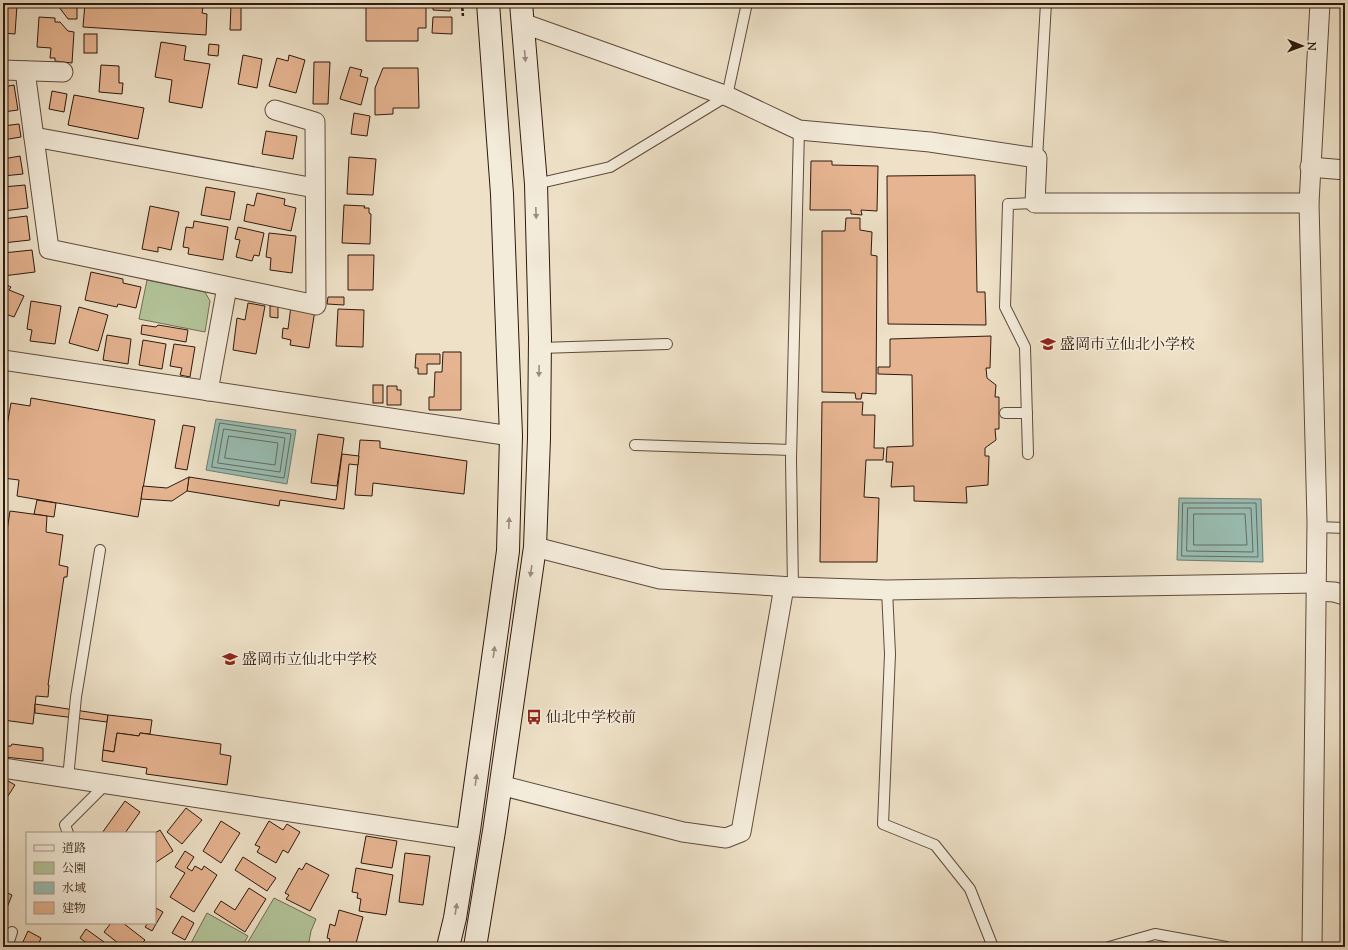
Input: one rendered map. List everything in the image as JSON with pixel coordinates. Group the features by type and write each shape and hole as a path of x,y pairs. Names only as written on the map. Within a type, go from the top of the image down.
{"street":[{"path":"448,947 455,918 467,839 508,551 512,436 502,194 488,3"},
{"path":"1312,947 1317,527 1308,203 1320,3"},
{"path":"475,947 534,547 539,438 540,348 536,184 522,13 727,96 799,130 930,142 1037,158 1035,203 1308,203"},
{"path":"3,70 63,72"},
{"path":"25,71 49,249 316,305 315,122 275,110"},
{"path":"34,137 315,188"},
{"path":"1310,167 1345,170"},
{"path":"208,391 227,287"},
{"path":"3,360 512,436"},
{"path":"534,547 660,579 788,587 887,590 1316,587 1345,595"},
{"path":"500,785 683,832 726,838 741,832 788,587"},
{"path":"3,768 467,839"}],"lane":[{"path":"536,184 610,167 727,96 747,3"},
{"path":"1037,158 1046,3"},
{"path":"788,587 799,130"},
{"path":"1028,454 1025,347 1005,307 1008,204 1035,203"},
{"path":"540,348 667,344"},
{"path":"1005,413 1027,413"},
{"path":"635,445 791,450"},
{"path":"1317,527 1345,528"},
{"path":"68,778 76,697 100,550"},
{"path":"887,590 890,654 883,824 935,845 970,889 993,947"},
{"path":"68,832 65,825 107,784"},
{"path":"7,947 12,932"},
{"path":"1109,947 1155,934 1226,947"}],"path":[{"path":"462,3 463,17"}],"green space":[{"path":"147,280 205,292 210,301 205,332 139,319"},
{"path":"274,898 316,919 311,931 308,947 245,947"},
{"path":"207,913 248,936 242,947 198,947 191,943"}],"water":[{"path":"216,419 296,430 287,484 206,470"},
{"path":"1179,498 1261,499 1263,562 1177,560"}],"building":[{"path":"3,3 17,5 15,34 3,33"},
{"path":"56,3 77,3 77,19 68,19"},
{"path":"85,3 187,3 187,6 203,7 202,13 207,14 206,35 83,27"},
{"path":"433,3 451,3 450,11 433,10"},
{"path":"231,5 241,5 241,30 230,30"},
{"path":"426,6 426,28 418,28 418,41 366,41 366,7"},
{"path":"39,17 55,18 55,22 60,22 68,31 74,32 72,63 55,61 55,58 50,58 51,48 37,47"},
{"path":"433,17 452,17 452,34 432,33"},
{"path":"84,34 97,34 97,53 84,53"},
{"path":"161,42 186,46 184,60 210,64 202,108 169,102 172,80 155,77"},
{"path":"209,44 219,45 218,56 208,55"},
{"path":"243,55 262,59 257,88 238,84"},
{"path":"289,55 305,60 296,93 269,86 277,58 288,61"},
{"path":"314,62 330,62 328,104 313,104"},
{"path":"101,65 119,66 119,83 123,83 122,94 99,92"},
{"path":"350,67 362,70 360,76 368,78 361,105 340,99"},
{"path":"383,68 418,68 419,108 393,108 393,114 375,115 375,88"},
{"path":"14,85 18,110 3,112 3,87"},
{"path":"52,91 67,94 64,112 49,109"},
{"path":"74,95 144,108 138,139 68,125"},
{"path":"354,113 370,116 367,136 351,134"},
{"path":"19,124 21,137 3,140 3,126"},
{"path":"266,131 297,136 293,159 262,154"},
{"path":"20,156 23,174 3,176 3,159"},
{"path":"349,157 376,159 373,195 347,194"},
{"path":"811,161 832,161 832,165 878,166 877,211 861,210 862,215 851,214 851,210 810,210"},
{"path":"975,175 977,292 985,292 986,325 888,324 887,176"},
{"path":"25,185 28,208 3,211 3,187"},
{"path":"206,187 235,192 230,220 201,215"},
{"path":"257,193 285,199 284,205 296,208 291,231 244,221 247,204 254,206"},
{"path":"344,205 365,206 364,208 369,208 369,213 371,214 370,244 342,243"},
{"path":"150,206 179,212 171,250 158,247 158,252 142,249"},
{"path":"27,216 30,240 3,243 3,219"},
{"path":"846,218 860,218 860,230 872,232 871,255 877,256 876,394 862,393 861,399 856,399 855,393 822,392 822,231 845,231"},
{"path":"194,221 228,227 223,260 188,254 189,248 183,247 186,227 193,228"},
{"path":"238,227 264,233 259,256 254,255 252,261 236,257 240,240 235,239"},
{"path":"269,233 296,236 292,273 270,270 271,258 266,257"},
{"path":"32,250 35,272 3,276 3,253"},
{"path":"348,255 374,255 373,290 348,290"},
{"path":"91,272 123,279 123,283 141,287 136,308 118,304 117,307 85,300"},
{"path":"3,283 11,287 9,290 24,296 14,317 3,313"},
{"path":"328,297 344,297 344,305 327,304"},
{"path":"31,301 61,306 55,344 30,341 32,330 27,329"},
{"path":"248,303 265,306 256,354 233,350 237,318 245,320"},
{"path":"270,306 278,306 278,318 270,317"},
{"path":"291,306 315,310 309,348 290,345 291,340 282,338 283,328 288,329"},
{"path":"79,307 108,315 98,351 69,343"},
{"path":"338,309 364,310 363,347 336,346"},
{"path":"142,325 156,327 158,325 188,330 186,342 141,334"},
{"path":"107,335 131,339 128,364 103,360"},
{"path":"991,336 990,368 986,368 987,378 996,385 995,397 999,397 999,429 995,429 996,440 985,448 985,456 989,456 988,485 966,487 967,503 914,501 914,486 891,487 893,462 886,462 887,447 913,446 912,375 878,374 878,367 890,367 890,339"},
{"path":"143,340 166,344 162,369 139,365"},
{"path":"174,344 195,347 190,377 180,375 182,368 170,366"},
{"path":"443,352 461,352 461,410 429,410 429,397 434,397 435,372 442,372"},
{"path":"416,354 440,354 440,364 427,364 427,374 418,374 418,368 415,368"},
{"path":"373,385 383,385 383,403 373,403"},
{"path":"387,386 397,386 397,390 401,390 401,405 387,405"},
{"path":"31,398 155,420 138,517 17,496 19,480 3,478 3,448 11,403 30,406"},
{"path":"822,402 863,402 862,415 875,415 874,448 884,448 883,460 866,460 864,497 879,498 877,562 820,562"},
{"path":"183,425 195,427 187,470 175,468"},
{"path":"318,434 344,438 337,486 311,483"},
{"path":"360,440 380,441 380,448 467,461 464,494 373,483 372,496 355,495"},
{"path":"342,454 359,456 358,465 349,464 344,509 280,500 279,506 187,491 189,477 336,500"},
{"path":"189,477 187,491 172,501 141,499 143,486 167,488"},
{"path":"37,500 56,503 54,517 34,514"},
{"path":"10,511 47,516 46,532 63,535 59,565 68,567 67,577 64,577 48,685 48,697 36,696 33,724 3,720 3,557"},
{"path":"35,704 108,715 107,722 35,713"},
{"path":"108,715 152,720 150,734 140,733 139,736 117,733 114,752 103,750"},
{"path":"117,733 139,736 140,733 221,744 220,754 231,756 227,785 146,774 147,768 102,761 103,750 114,752"},
{"path":"12,744 43,748 43,761 4,757 5,746 11,746"},
{"path":"3,778 15,785 6,799 3,797"},
{"path":"125,801 140,812 126,832 103,832"},
{"path":"186,808 202,820 182,844 167,832"},
{"path":"221,821 240,833 221,863 203,851"},
{"path":"269,821 283,830 287,824 300,832 288,853 283,850 276,863 257,852 260,847 255,845"},
{"path":"160,830 173,851 156,862 156,832"},
{"path":"366,836 397,841 392,868 361,863"},
{"path":"185,851 194,857 187,868 192,871 195,866 202,870 204,866 217,875 194,912 170,897 185,873 175,867"},
{"path":"405,853 430,856 423,905 399,902"},
{"path":"243,857 276,878 267,891 235,870"},
{"path":"306,863 329,875 310,911 286,899 289,895 285,893 299,868 302,870"},
{"path":"356,868 393,875 386,915 359,911 361,899 357,898 358,893 352,892"},
{"path":"249,888 266,899 245,932 214,912 221,901 235,910"},
{"path":"3,891 12,895 6,910 3,909"},
{"path":"156,908 163,912 152,931 145,927 147,924 156,924"},
{"path":"339,910 363,917 355,947 328,947 330,939 327,938 330,924 335,926"},
{"path":"182,916 194,923 185,940 172,933"},
{"path":"110,924 124,924 145,940 139,947 123,947 104,932"},
{"path":"86,929 111,947 88,947 89,945 80,938"},
{"path":"28,931 41,938 39,943 47,947 29,947 22,944"},
{"path":"178,942 187,947 175,947"}],"place":[{"name":"盛岡市立仙北小学校","path":"1048,344"},
{"name":"盛岡市立仙北中学校","path":"230,659"},
{"name":"仙北中学校前","path":"534,717"}]}
